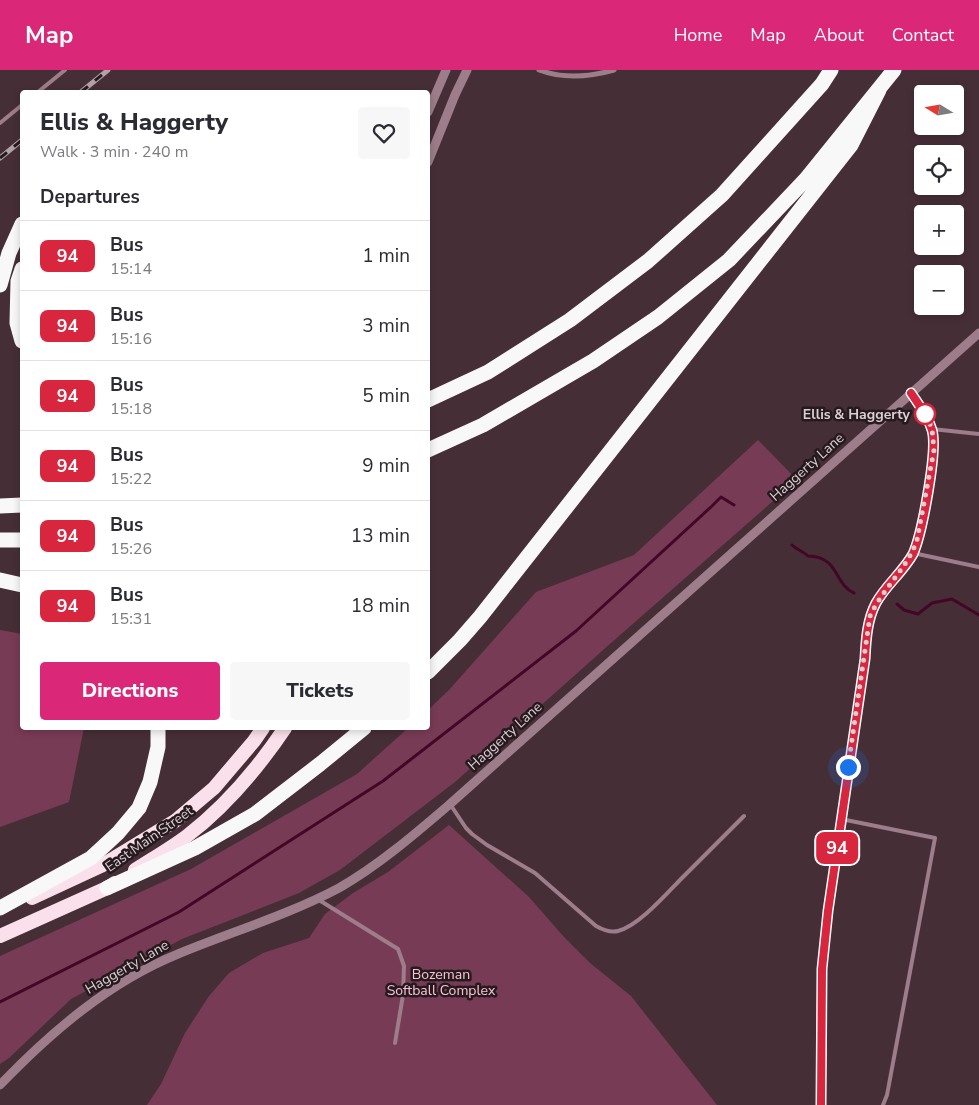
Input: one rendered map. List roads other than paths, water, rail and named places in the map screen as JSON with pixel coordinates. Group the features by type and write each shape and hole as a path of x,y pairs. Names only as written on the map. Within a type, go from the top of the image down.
{"highway":[{"path":"430,399 488,372 570,320 648,261 722,195 822,84 831,70"},
{"path":"430,449 483,425 593,361 665,311 729,260 806,180 880,90 894,70"},
{"path":"433,659 480,617 851,144 880,90"},
{"path":"0,285 9,253 20,228"},
{"path":"20,275 18,281 17,323 20,334"},
{"path":"0,506 20,505"},
{"path":"0,540 20,540"},
{"path":"0,580 20,585"},
{"path":"0,908 91,858 118,833 139,808 150,782 158,747 158,730"},
{"name":"East Main Street","path":"0,912 101,866 175,821 214,788 262,730"},
{"name":"East Main Street","path":"0,936 107,888 186,836 227,801 269,752 284,730"},
{"path":"107,888 194,848 255,814 362,730"}],"street":[{"path":"430,107 446,70"},
{"path":"430,157 455,94 467,70"},
{"path":"539,70 567,76 584,76 614,70"},
{"name":"Haggerty Lane","path":"0,1085 60,1026 118,985 147,968 177,954 317,898 351,880 383,859 450,804 979,333"},
{"path":"821,1105 822,969 828,911 870,616 877,602 913,554 934,450 932,429 925,412 911,393"}],"lane":[{"path":"40,90 65,70"},
{"path":"0,123 20,107"},
{"path":"932,429 979,434"},
{"path":"913,554 979,567"},
{"path":"450,804 472,834 540,876 596,926 611,932 628,926 648,912 744,816"},
{"path":"841,819 935,838 887,1095 883,1105"},
{"path":"317,898 398,949 404,966 404,995 395,1043"}],"waterway":[{"path":"0,1002 179,912 383,781 576,631 721,497 734,505"},
{"path":"792,545 808,556 818,557 826,561 847,589 854,593"},
{"path":"897,604 904,610 918,614 932,603 952,599 979,615"}],"railway":[{"path":"83,90 108,70"},
{"path":"0,158 20,142"}],"place":[{"name":"Ellis & Haggerty","path":"925,414"}],"park label":[{"name":"Bozeman Softball Complex","path":"441,982"}]}
